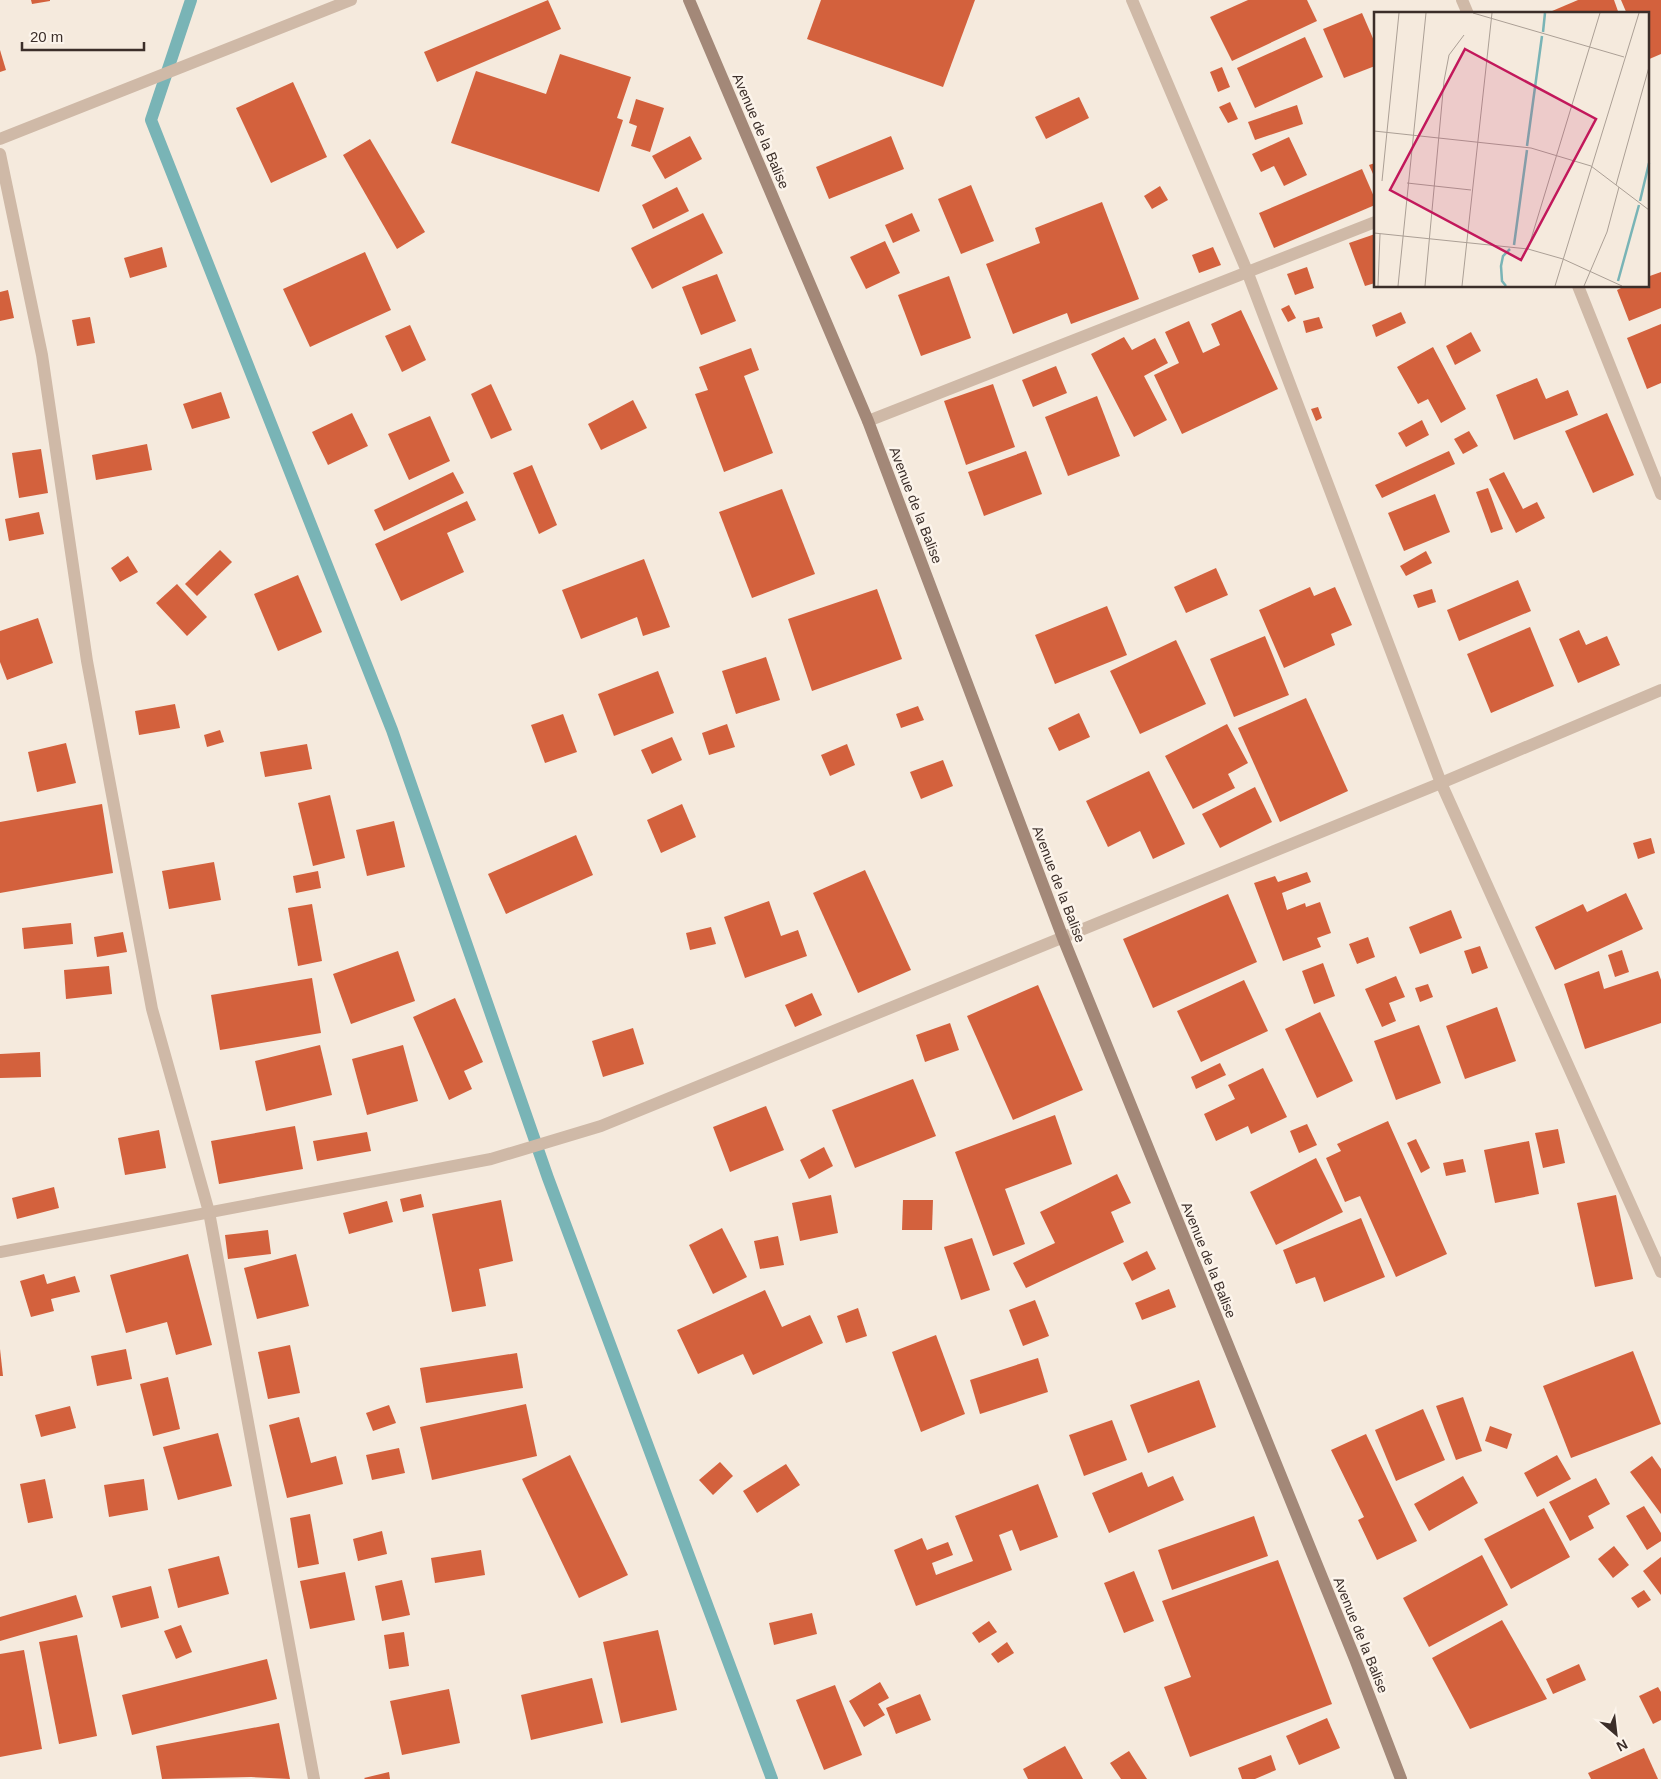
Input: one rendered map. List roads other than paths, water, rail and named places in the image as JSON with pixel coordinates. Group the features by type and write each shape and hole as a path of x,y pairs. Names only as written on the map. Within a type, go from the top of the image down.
{"street":[{"path":"0,139 351,0"},
{"name":"Avenue de la Balise","path":"689,0 868,422 1063,938 1355,1659 1401,1779"},
{"path":"1132,0 1247,271 1441,783 1661,1272"},
{"path":"1462,0 1467,12"},
{"path":"0,154 42,355 87,662 152,1009 209,1212 314,1779"},
{"path":"868,422 1374,222"},
{"path":"1579,288 1661,494"},
{"path":"0,1252 491,1159 601,1126 1441,783 1661,690"}],"waterway":[{"path":"191,0 151,120 392,730 548,1178 772,1779"}]}
